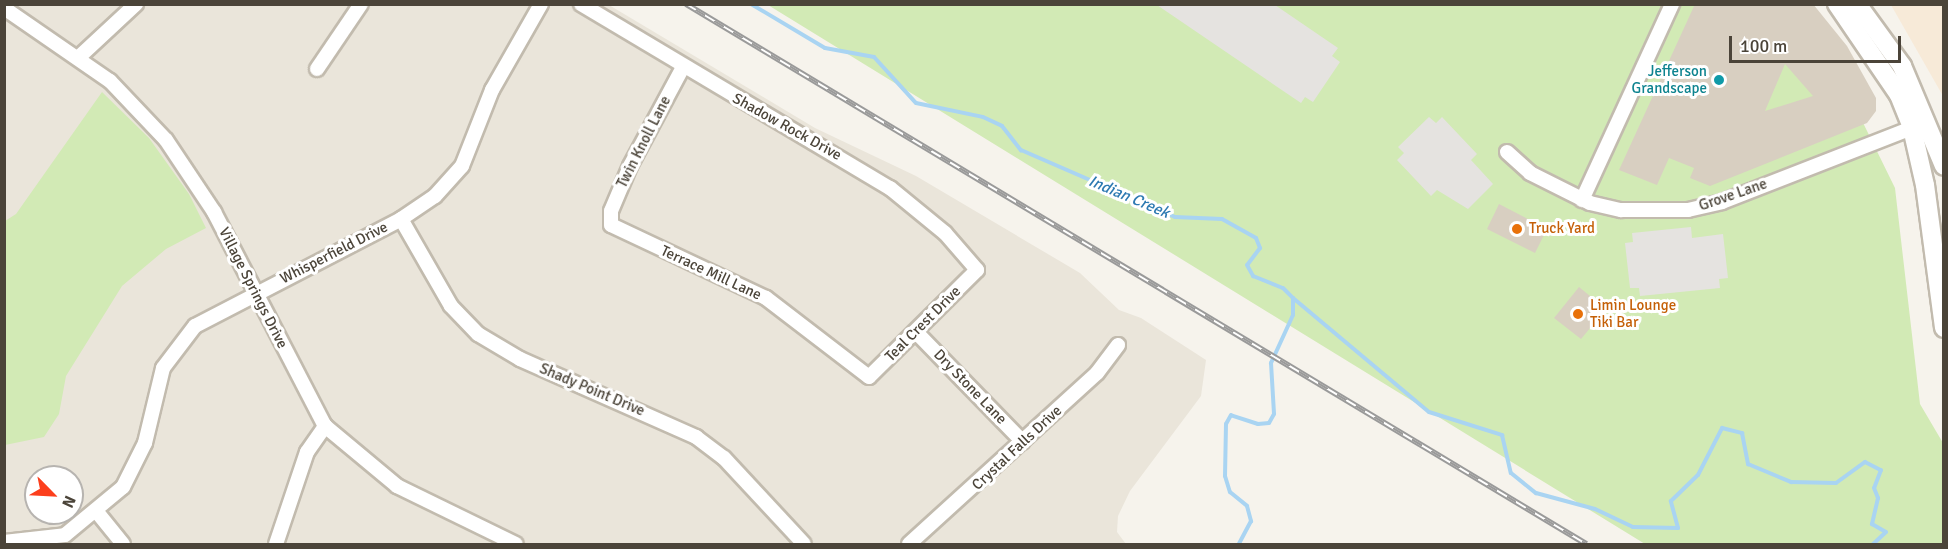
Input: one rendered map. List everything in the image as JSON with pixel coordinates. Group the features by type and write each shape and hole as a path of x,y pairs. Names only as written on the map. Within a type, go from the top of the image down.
{"street":[{"path":"79,57 136,4"},
{"path":"317,69 362,4"},
{"name":"Whisperfield Drive","path":"4,542 65,535 97,512 123,487 145,443 153,395 174,349 211,315 401,219 435,196 462,166 492,90 541,4"},
{"name":"Shadow Rock Drive","path":"581,4 683,67 890,188 945,233 977,270"},
{"path":"1582,200 1672,4"},
{"path":"1837,4 1920,125 1944,166"},
{"path":"1857,4 1902,66 1920,125 1925,185 1944,328"},
{"name":"Village Springs Drive","path":"4,8 79,57 117,87 166,140 214,212 325,426 397,486 516,544"},
{"name":"Twin Knoll Lane","path":"609,219 641,143 683,67"},
{"name":"Grove Lane","path":"1507,152 1530,173 1582,200 1621,210 1688,210 1722,202 1920,125"},
{"name":"Shady Point Drive","path":"401,219 451,306 478,334 520,358 696,437 724,458 804,544"},
{"name":"Terrace Mill Lane","path":"609,219 624,233 732,280 785,310 868,377"},
{"name":"Teal Crest Drive","path":"868,377 977,270"},
{"name":"Dry Stone Lane","path":"916,332 1023,442"},
{"name":"Crystal Falls Drive","path":"909,544 1101,369 1118,345"},
{"path":"276,544 307,452 325,426"},
{"path":"97,512 123,544"}],"shaded area":[{"path":"4,5 609,5 815,128 916,176 1080,273 1119,310 1141,318 1206,360 1201,396 1130,491 1118,516 1117,532 1126,544 5,544"},
{"path":"1157,5 1275,5 1338,48 1332,56 1340,62 1313,102 1305,97 1301,103"},
{"path":"1891,5 1943,5 1943,96"},
{"path":"1429,117 1436,123 1442,117 1477,154 1471,160 1493,184 1468,209 1437,190 1431,196 1397,160 1404,153 1398,147"},
{"path":"1691,227 1692,238 1723,234 1728,278 1719,279 1720,288 1640,296 1639,288 1630,288 1625,243 1633,242 1632,233"}],"green space":[{"path":"768,5 1782,5 1817,29 1895,188 1920,404 1943,443 1943,544 1645,544"},
{"path":"102,92 149,138 189,194 206,228 166,249 122,286 66,376 59,414 44,437 5,445 5,221 16,214"}],"building":[{"name":"Jefferson Grandscape","path":"1695,4 1813,4 1847,46 1876,98 1876,111 1867,123 1710,186 1690,178 1694,168 1669,158 1657,185 1619,170","holes":["1785,64 1813,96 1765,111"]},
{"name":"Truck Yard","path":"1499,204 1547,229 1535,253 1487,229"},
{"path":"1579,287 1606,309 1581,339 1554,318"}],"waterway":[{"name":"Indian Creek","path":"751,4 825,48 874,57 916,103 983,117 1002,126 1021,150 1175,217 1222,219 1256,238 1260,248 1247,265 1253,276 1283,288 1293,298 1293,315 1271,363 1274,414 1269,423 1258,424 1231,415 1226,424 1225,476 1230,492 1247,506 1251,521 1239,544"},
{"path":"1293,298 1429,412 1502,435 1511,473 1536,493 1595,509 1633,527 1678,528 1671,501 1698,475 1722,428 1742,433 1748,464 1791,482 1836,483 1865,462 1881,470 1874,488 1878,498 1872,524 1886,532 1873,544"}],"railway":[{"path":"686,4 1586,544"}],"place":[{"name":"Jefferson Grandscape","path":"1719,80"},
{"name":"Truck Yard","path":"1517,229"},
{"name":"Limin Lounge Tiki Bar","path":"1578,314"}]}
